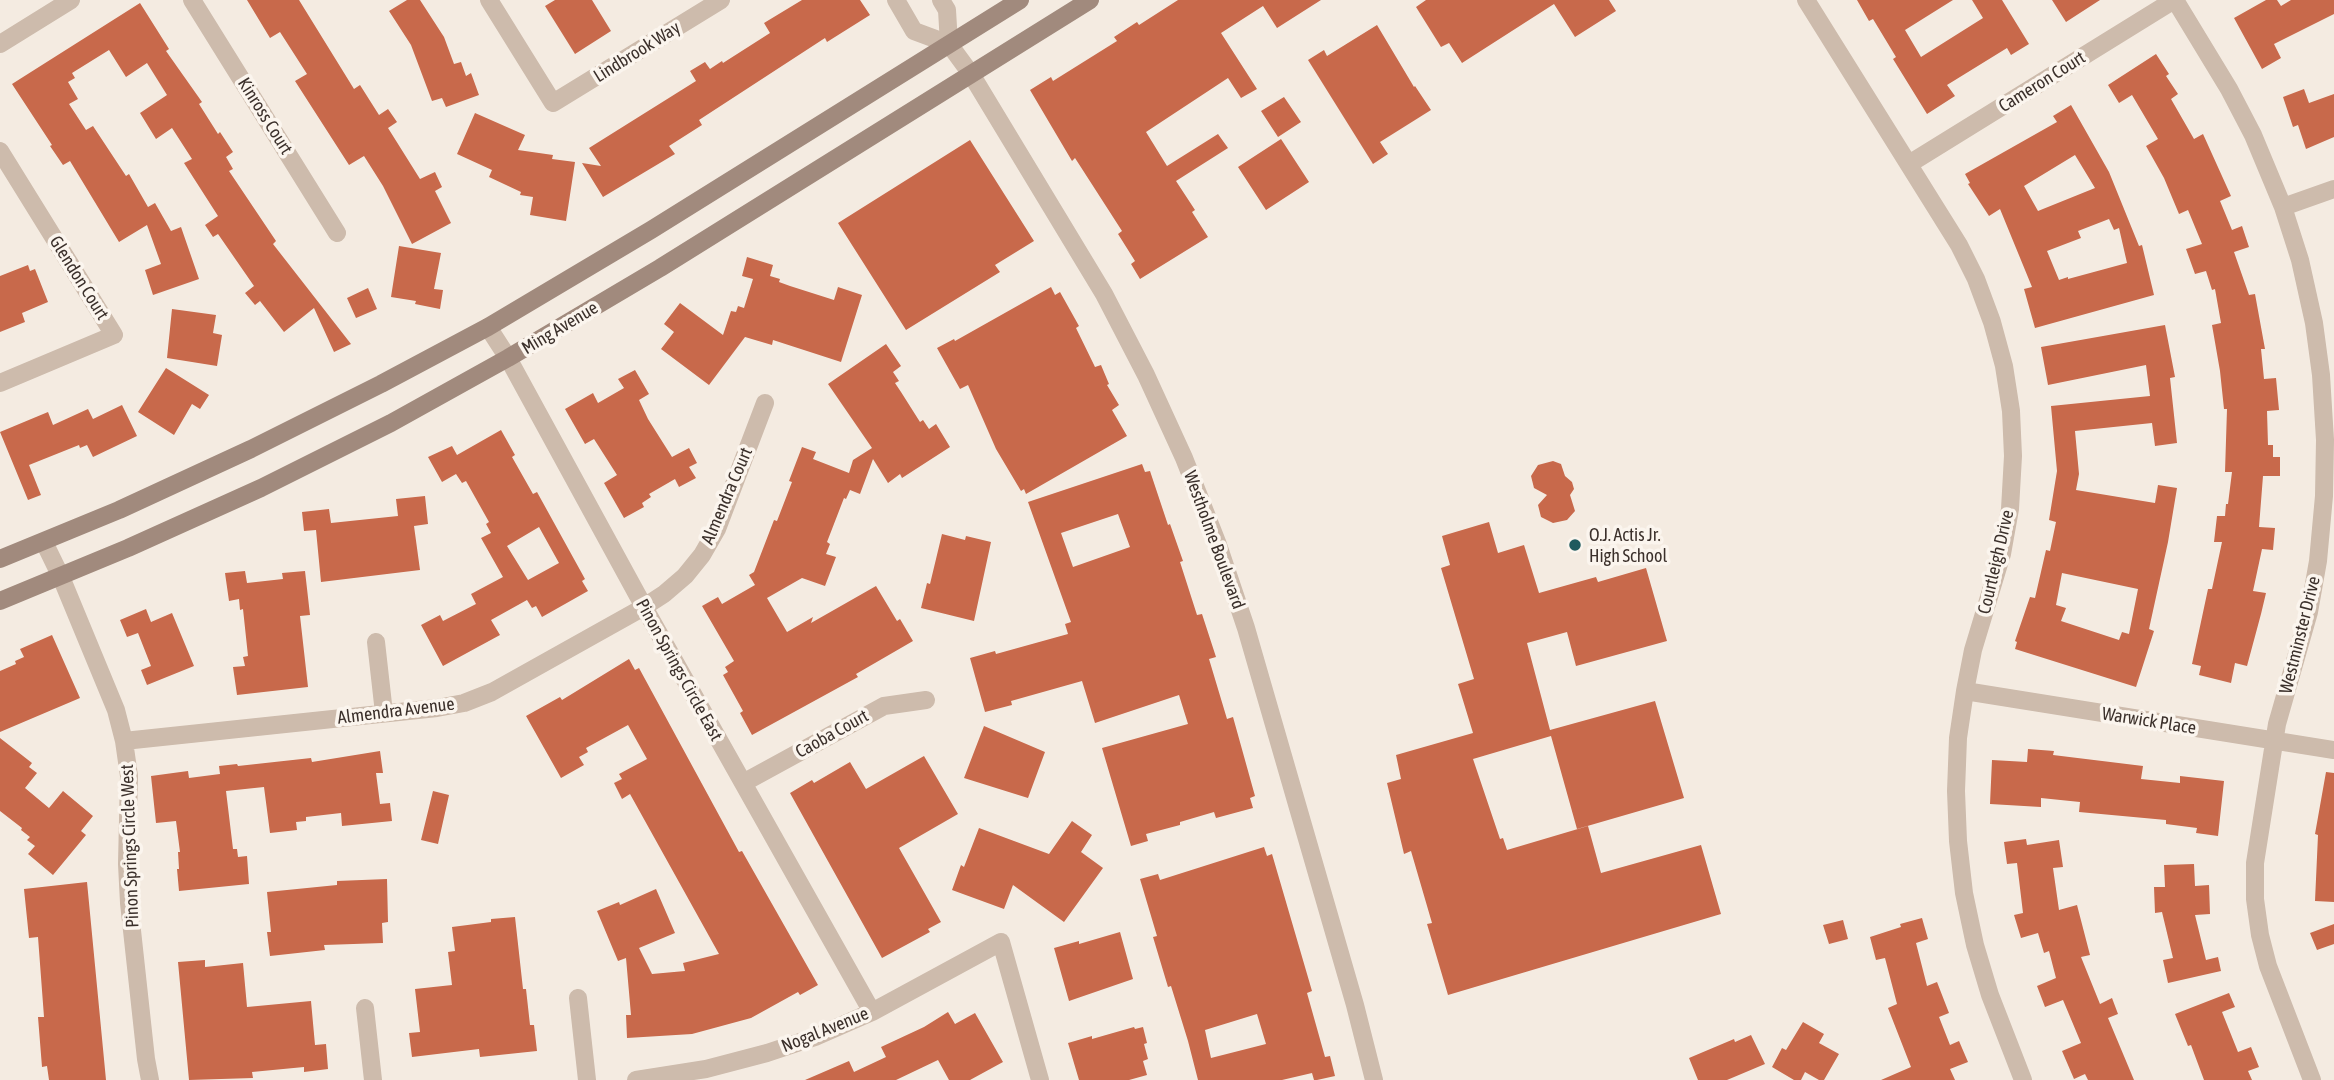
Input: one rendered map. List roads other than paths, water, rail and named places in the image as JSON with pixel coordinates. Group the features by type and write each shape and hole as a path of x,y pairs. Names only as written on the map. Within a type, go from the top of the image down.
{"main road":[{"path":"0,559 251,449 488,327 651,230 1020,0"},
{"name":"Ming Avenue","path":"0,601 61,577 261,488 390,423 508,358 660,268 1090,0"}],"street":[{"path":"0,44 71,0"},
{"name":"Kinross Court","path":"192,0 337,233"},
{"name":"Lindbrook Way","path":"489,0 553,103 721,0"},
{"path":"896,0 915,31 949,44 947,10 940,0"},
{"name":"Courtleigh Drive","path":"1806,0 1959,245 1976,279 1992,322 2004,366 2011,411 2013,456 2010,509 2002,554 1973,650 1965,691 1958,738 1956,791 1964,893 1975,944 1990,995 2023,1080"},
{"name":"Cameron Court","path":"1909,164 2175,0"},
{"name":"Westminster Drive","path":"2175,0 2242,112 2283,207 2300,260 2314,323 2330,440 2318,561 2309,612 2274,741 2255,863 2255,900 2267,966 2312,1080"},
{"name":"Westholme Boulevard","path":"949,44 971,74 1104,294 1146,375 1184,458 1217,542 1246,628 1355,1005 1374,1080"},
{"name":"Glendon Court","path":"0,151 114,335 0,383"},
{"path":"2283,207 2334,189"},
{"name":"Pinon Springs Circle East","path":"488,327 508,358 644,607 872,1012"},
{"name":"Almendra Court","path":"644,607 685,576 702,555 717,529 765,402"},
{"name":"Pinon Springs Circle West","path":"44,542 116,710 124,741 129,776 129,903 150,1080"},
{"name":"Almendra Avenue","path":"124,741 451,705 492,692 644,607"},
{"path":"376,642 384,713"},
{"name":"Warwick Place","path":"1965,691 2334,750"},
{"name":"Caoba Court","path":"743,783 884,706 926,700"},
{"name":"Nogal Avenue","path":"636,1080 706,1069 814,1037 872,1012 1001,942 1040,1080"},
{"path":"578,998 587,1080"},
{"path":"366,1008 373,1080"}],"place":[{"name":"O.J. Actis Jr. High School","path":"1575,545"}]}
